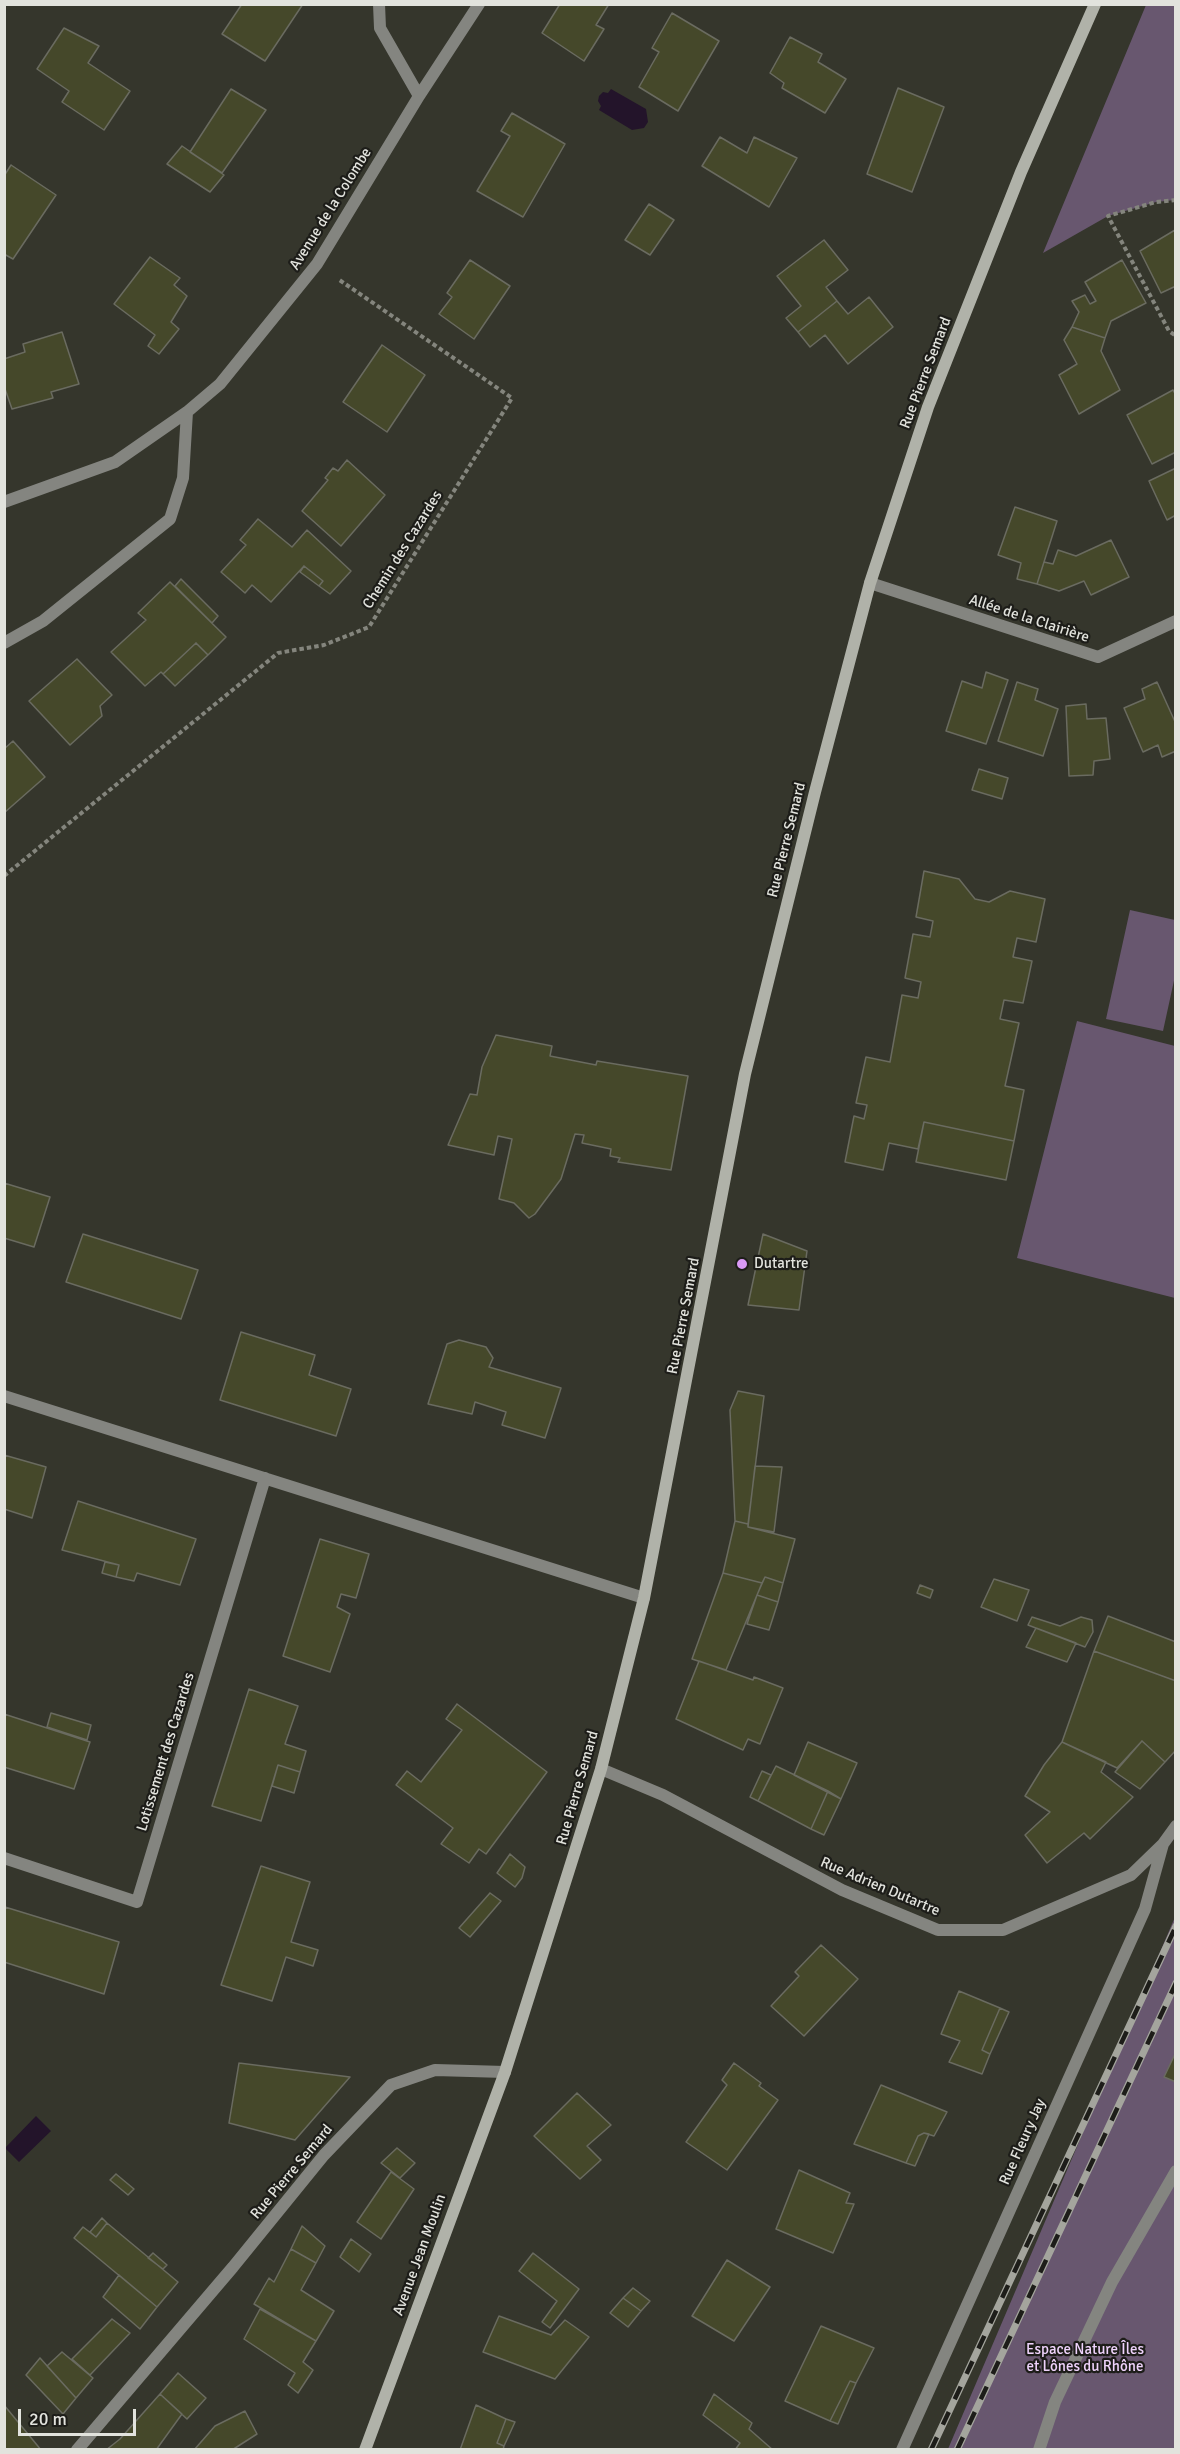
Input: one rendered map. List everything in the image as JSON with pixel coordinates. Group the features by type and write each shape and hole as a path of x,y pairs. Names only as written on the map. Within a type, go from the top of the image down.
{"main road":[{"name":"Rue Pierre Semard","path":"505,2072 600,1769 644,1598 745,1074 870,583 928,407 1021,172 1095,4"},
{"name":"Avenue Jean Moulin","path":"365,2450 505,2072"}],"street":[{"path":"379,4 380,28 418,96"},
{"name":"Avenue de la Colombe","path":"4,502 115,462 186,412 220,384 316,264 418,96 479,4"},
{"path":"4,643 43,621 170,519 183,478 186,412"},
{"name":"Allée de la Clairière","path":"870,583 1098,657 1176,621"},
{"path":"4,1396 644,1598"},
{"name":"Lotissement des Cazardes","path":"4,1858 137,1902 265,1478"},
{"name":"Rue Adrien Dutartre","path":"600,1769 663,1795 842,1890 938,1929 1004,1929 1131,1875 1163,1844 1176,1826"},
{"name":"Rue Fleury Jay","path":"902,2450 1144,1909 1163,1844"},
{"name":"Rue Pierre Semard","path":"77,2450 233,2267 324,2155 392,2085 435,2070 505,2072"},
{"path":"1039,2450 1055,2402 1112,2282 1176,2171"}],"path":[{"path":"1176,200 1156,202 1108,216 1169,331 1176,336"},
{"name":"Chemin des Cazardes","path":"4,876 278,653 324,645 369,627 512,398 316,264"}],"green space":[{"path":"1146,5 1175,5 1175,200 1156,202 1108,216 1043,253"},
{"path":"1130,910 1175,920 1175,976 1163,1031 1106,1019"},
{"path":"1077,1021 1175,1046 1175,1298 1017,1258"},
{"name":"Espace Nature Îles et Lônes du Rhône","path":"1175,1917 1175,2449 948,2449"}],"shaded area":[{"path":"611,89 646,109 648,122 644,128 632,130 599,110 601,106 598,101 599,96 603,92 608,93"},
{"path":"36,2116 51,2131 19,2162 5,2148"}],"building":[{"path":"242,4 303,4 265,61 222,34"},
{"path":"560,4 609,4 596,25 604,29 584,61 542,33"},
{"path":"672,13 719,41 678,111 639,87 659,52 652,48"},
{"path":"64,28 99,46 88,63 130,91 104,130 62,102 69,91 37,69"},
{"path":"790,37 822,54 818,62 846,79 825,113 782,88 784,83 770,73"},
{"path":"898,88 944,107 912,192 867,174"},
{"path":"231,89 266,110 222,173 190,152"},
{"path":"512,113 565,144 523,217 477,191 510,136 501,131"},
{"path":"720,137 747,153 754,137 797,158 769,207 702,166"},
{"path":"182,146 224,175 210,192 167,164"},
{"path":"11,165 56,195 13,259 4,254 4,176"},
{"path":"649,204 674,220 650,255 625,240"},
{"path":"1175,230 1176,286 1161,293 1140,251"},
{"path":"824,240 848,270 826,287 837,301 798,332 786,318 801,306 777,276"},
{"path":"150,257 180,278 174,285 187,296 171,322 179,329 159,354 148,346 155,335 114,304"},
{"path":"470,260 510,286 474,339 439,314 452,297 447,293"},
{"path":"1122,260 1146,303 1111,321 1105,338 1072,327 1079,312 1072,301 1085,295 1090,304 1096,301 1085,282"},
{"path":"869,297 893,327 848,364 825,335 810,347 798,332 837,301 848,314"},
{"path":"1072,327 1105,338 1101,351 1120,390 1079,414 1059,375 1077,364 1064,340"},
{"path":"62,332 79,384 51,392 53,398 12,409 4,386 4,359 25,352 23,344"},
{"path":"382,345 425,375 387,432 343,402"},
{"path":"1173,390 1176,395 1176,452 1152,464 1127,415"},
{"path":"347,460 385,495 341,546 302,511 328,480 325,478 333,468 338,471"},
{"path":"1176,468 1176,515 1167,520 1149,481"},
{"path":"1015,507 1057,521 1037,584 1017,579 1021,563 998,555"},
{"path":"258,519 292,547 307,530 351,571 330,594 319,586 323,581 304,566 271,602 252,585 245,593 221,572 246,545 240,540"},
{"path":"1111,540 1129,577 1091,595 1084,581 1059,591 1037,584 1044,562 1053,564 1058,550 1076,556"},
{"path":"304,566 323,581 319,586 300,572"},
{"path":"181,579 218,616 212,623 175,586"},
{"path":"170,582 226,637 208,655 196,643 163,674 161,672 145,686 111,652 146,620 138,613"},
{"path":"196,643 208,655 175,686 163,674"},
{"path":"77,659 112,695 100,706 102,716 70,745 29,701"},
{"path":"986,672 1008,680 986,744 946,731 962,681 982,688"},
{"path":"1017,682 1038,689 1035,700 1058,709 1043,756 998,741"},
{"path":"1157,682 1176,724 1176,751 1162,757 1158,745 1143,752 1124,708 1145,699 1142,689"},
{"path":"1086,704 1087,719 1106,718 1110,759 1094,761 1093,775 1069,776 1066,706"},
{"path":"13,741 45,777 4,813 4,749"},
{"path":"979,769 1008,778 1002,799 972,790"},
{"path":"924,871 959,879 975,899 989,902 1010,891 1045,899 1036,942 1017,938 1013,957 1032,961 1023,1003 1004,1000 1000,1019 1019,1023 1005,1086 1024,1090 1014,1141 924,1122 918,1149 889,1143 883,1170 845,1162 854,1116 864,1119 867,1105 856,1103 866,1057 890,1062 902,995 918,998 921,982 905,978 913,934 930,937 933,921 916,917"},
{"path":"496,1035 552,1046 550,1056 596,1065 597,1061 688,1076 671,1170 618,1162 620,1158 610,1156 611,1149 582,1143 584,1135 575,1134 561,1179 535,1214 529,1218 514,1203 499,1199 512,1139 498,1136 494,1155 448,1145 470,1094 477,1095 482,1067"},
{"path":"924,1122 1014,1141 1006,1180 916,1162"},
{"path":"4,1183 50,1197 34,1247 4,1238"},
{"path":"83,1234 198,1270 181,1319 66,1282"},
{"path":"763,1234 807,1251 799,1310 748,1305"},
{"path":"241,1332 315,1355 309,1375 351,1389 336,1436 220,1400"},
{"path":"459,1340 486,1347 493,1358 489,1367 561,1388 545,1438 502,1425 506,1412 475,1402 472,1414 428,1404 447,1344"},
{"path":"738,1391 764,1396 748,1524 735,1521 730,1410"},
{"path":"4,1455 46,1467 32,1518 4,1509"},
{"path":"755,1466 782,1467 774,1532 748,1527"},
{"path":"78,1501 196,1539 180,1585 137,1573 134,1581 116,1577 119,1565 62,1550"},
{"path":"735,1521 748,1524 748,1527 795,1539 783,1583 765,1577 762,1583 723,1573"},
{"path":"320,1539 369,1554 356,1598 341,1594 337,1607 350,1614 330,1672 283,1656"},
{"path":"105,1562 119,1565 116,1577 102,1573"},
{"path":"723,1573 762,1583 726,1670 692,1659"},
{"path":"765,1577 783,1583 778,1602 757,1595"},
{"path":"994,1579 1029,1590 1017,1621 981,1607"},
{"path":"920,1585 933,1590 930,1598 917,1593"},
{"path":"757,1595 778,1602 769,1630 747,1624"},
{"path":"1108,1616 1176,1642 1176,1681 1094,1651"},
{"path":"1032,1617 1060,1626 1081,1617 1092,1620 1093,1632 1085,1647 1028,1625"},
{"path":"1036,1628 1076,1643 1067,1662 1026,1647"},
{"path":"1094,1651 1176,1681 1176,1750 1165,1762 1142,1741 1117,1768 1062,1742"},
{"path":"699,1661 783,1688 760,1744 748,1739 743,1750 676,1719"},
{"path":"249,1689 298,1706 285,1744 306,1751 300,1772 278,1765 261,1821 212,1806"},
{"path":"457,1704 547,1772 486,1854 479,1849 469,1863 441,1844 453,1828 396,1785 407,1771 421,1782 462,1730 446,1719"},
{"path":"51,1713 91,1725 87,1740 47,1727"},
{"path":"4,1714 90,1742 74,1789 4,1767"},
{"path":"1142,1741 1165,1762 1140,1789 1115,1772"},
{"path":"808,1742 857,1763 841,1799 794,1775"},
{"path":"1062,1742 1106,1762 1101,1772 1133,1797 1090,1839 1084,1833 1047,1863 1025,1835 1050,1812 1025,1796 1044,1765"},
{"path":"278,1765 300,1772 294,1793 272,1786"},
{"path":"776,1766 828,1791 811,1829 758,1801"},
{"path":"762,1771 771,1775 758,1801 750,1797"},
{"path":"828,1791 841,1799 824,1835 811,1829"},
{"path":"510,1854 525,1867 522,1878 515,1887 497,1873"},
{"path":"261,1866 310,1882 291,1942 318,1950 313,1966 286,1957 272,2001 221,1985"},
{"path":"490,1893 501,1901 470,1937 459,1928"},
{"path":"5,1907 119,1942 104,1994 4,1962"},
{"path":"821,1945 858,1979 804,2036 771,2006 799,1976 795,1972"},
{"path":"959,1991 1000,2008 982,2050 990,2054 982,2074 949,2062 960,2041 941,2034"},
{"path":"1000,2008 1009,2012 990,2054 982,2050"},
{"path":"1176,2052 1176,2082 1164,2077"},
{"path":"239,2063 350,2077 295,2140 229,2123"},
{"path":"734,2063 761,2083 759,2086 778,2100 727,2170 686,2142 727,2085 722,2080"},
{"path":"881,2085 947,2112 934,2136 924,2133 918,2136 906,2163 854,2144"},
{"path":"577,2093 611,2125 587,2146 601,2160 580,2179 534,2136"},
{"path":"924,2133 929,2134 915,2166 906,2163 918,2136"},
{"path":"397,2148 415,2163 400,2178 381,2163"},
{"path":"799,2170 850,2193 846,2203 854,2204 833,2253 776,2229"},
{"path":"391,2172 414,2189 381,2239 357,2222"},
{"path":"116,2174 134,2189 128,2195 110,2180"},
{"path":"102,2218 107,2223 96,2237 90,2232"},
{"path":"107,2223 178,2282 157,2307 74,2238 83,2227 96,2237"},
{"path":"302,2226 325,2246 316,2263 291,2249"},
{"path":"351,2239 371,2254 359,2272 340,2257"},
{"path":"291,2249 316,2263 301,2290 334,2311 316,2341 254,2304 269,2278 274,2282"},
{"path":"153,2253 167,2265 163,2269 148,2258"},
{"path":"533,2253 579,2289 550,2328 542,2322 557,2301 519,2271"},
{"path":"727,2260 770,2287 734,2341 692,2316"},
{"path":"119,2275 157,2307 140,2329 103,2297"},
{"path":"633,2288 650,2301 641,2311 623,2298"},
{"path":"623,2298 641,2311 628,2327 610,2313"},
{"path":"260,2309 316,2341 303,2362 313,2370 298,2393 288,2385 295,2373 244,2339"},
{"path":"499,2316 551,2335 565,2320 589,2337 555,2379 483,2352"},
{"path":"112,2319 130,2333 90,2375 72,2359"},
{"path":"821,2326 874,2348 856,2383 850,2381 830,2421 785,2401"},
{"path":"62,2352 93,2378 76,2398 47,2366"},
{"path":"40,2358 76,2398 63,2414 26,2375"},
{"path":"178,2373 206,2398 187,2419 160,2394"},
{"path":"850,2381 856,2383 838,2424 830,2421"},
{"path":"160,2394 182,2414 156,2450 106,2450 120,2439"},
{"path":"714,2394 752,2423 749,2429 773,2450 735,2450 740,2443 703,2415"},
{"path":"4,2405 37,2445 41,2450 4,2450"},
{"path":"476,2405 506,2419 497,2443 504,2446 503,2450 460,2450"},
{"path":"245,2411 257,2434 232,2450 194,2450 215,2426"},
{"path":"506,2419 515,2422 504,2446 497,2443"}],"railway":[{"path":"931,2450 1176,1926"},
{"path":"957,2450 1176,1983"}],"place":[{"name":"Dutartre","path":"742,1264"}]}
